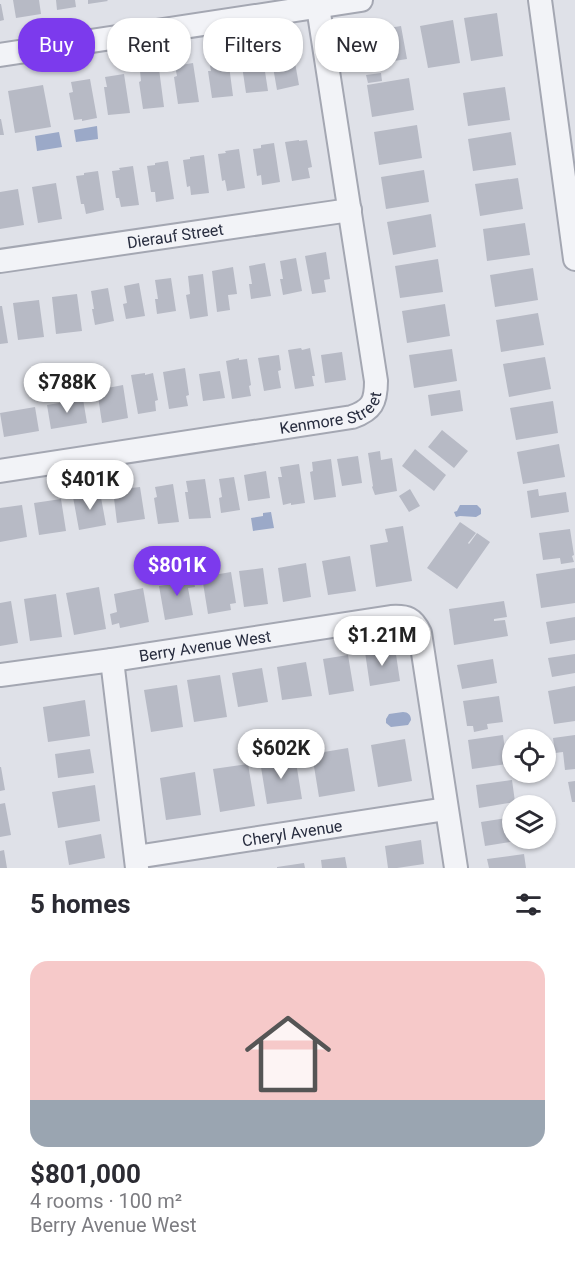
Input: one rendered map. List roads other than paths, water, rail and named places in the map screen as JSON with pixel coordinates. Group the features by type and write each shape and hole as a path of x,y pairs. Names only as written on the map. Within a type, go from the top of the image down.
{"street":[{"path":"0,55 361,0"},
{"path":"540,0 569,169 575,259"},
{"name":"Kenmore Street","path":"0,471 352,417 363,413 372,405 376,394 376,381 318,7"},
{"name":"Dierauf Street","path":"0,261 350,210"},
{"name":"Berry Avenue West","path":"0,675 391,617 410,618 420,633 446,809"},
{"path":"112,660 136,862"},
{"path":"446,809 456,868"},
{"name":"Cheryl Avenue","path":"136,862 446,809"}],"water":[{"path":"97,126 98,139 76,142 74,130"},
{"path":"59,132 62,147 37,151 35,136"},
{"path":"460,505 477,505 481,509 481,514 476,517 456,517 454,512"},
{"path":"271,512 274,528 253,531 251,518"},
{"path":"408,713 410,717 408,725 391,727 386,723 389,714"}]}
